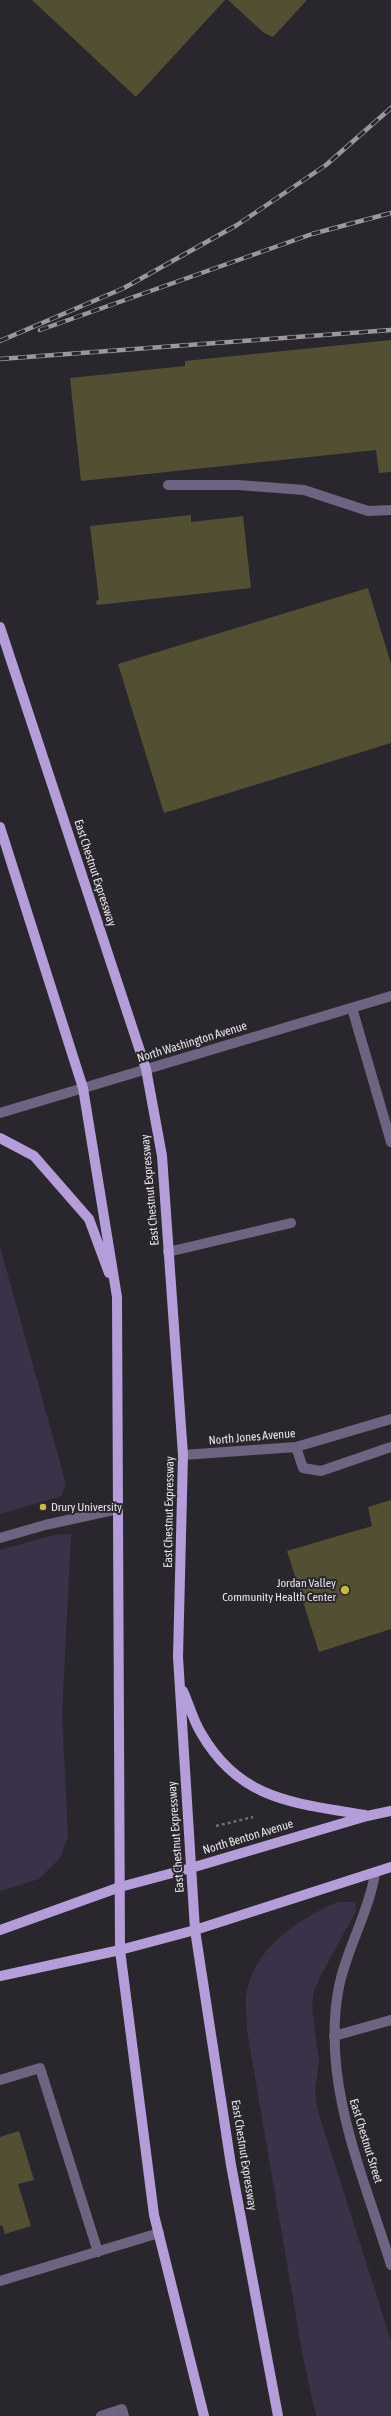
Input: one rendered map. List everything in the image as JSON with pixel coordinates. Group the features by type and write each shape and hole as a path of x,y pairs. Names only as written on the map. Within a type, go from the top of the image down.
{"main road":[{"name":"East Chestnut Expressway","path":"0,627 146,1069 162,1156 183,1455 180,1682 195,1930 231,2165 278,2416"},
{"path":"0,828 83,1088 117,1297 120,1950 154,2215 204,2416"},
{"path":"0,1138 34,1156 90,1219 117,1297"},
{"path":"180,1682 200,1733 221,1761 247,1785 288,1802 367,1816"},
{"name":"North Benton Avenue","path":"0,1930 120,1886 192,1868 367,1816 391,1811"},
{"path":"0,1976 120,1950 195,1930 375,1874 391,1867"}],"street":[{"path":"168,485 238,485 304,490 368,511 391,510"},
{"name":"North Washington Avenue","path":"0,1113 391,996"},
{"path":"352,1008 391,1142"},
{"path":"168,1252 291,1222"},
{"name":"North Jones Avenue","path":"183,1455 296,1448 391,1419"},
{"path":"296,1448 303,1468 321,1471 391,1448"},
{"path":"0,1538 44,1525 118,1509"},
{"name":"East Chestnut Street","path":"375,1874 372,1890 344,1963 334,2021 334,2036 336,2077 341,2105 390,2261"},
{"path":"334,2036 391,2020"},
{"path":"0,2080 40,2068 98,2252"},
{"path":"0,2281 159,2233"},
{"path":"101,2416 122,2409 124,2416"}],"path":[{"path":"216,1826 254,1817"}],"shaded area":[{"path":"0,1247 66,1484 61,1496 0,1514"},
{"path":"71,1534 62,1714 68,1837 60,1858 39,1879 0,1891 0,1550 54,1535"},
{"path":"338,1902 355,1902 356,1911 320,1977 313,1994 312,2009 319,2061 315,2089 317,2108 391,2341 391,2416 316,2416 303,2357 247,2030 246,1996 250,1979 258,1963 280,1937 293,1927 308,1917"}],"building":[{"path":"32,0 225,0 136,97"},
{"path":"228,0 307,0 273,37 264,33"},
{"path":"391,340 391,472 379,473 376,450 81,481 70,378 185,366 185,361"},
{"path":"191,515 191,522 243,516 251,588 97,605 96,601 99,600 90,526"},
{"path":"368,588 391,664 391,743 164,813 118,664"},
{"name":"Jordan Valley Community Health Center","path":"391,1500 391,1629 319,1652 287,1551 372,1526 368,1507"},
{"path":"19,2131 34,2180 18,2184 31,2226 5,2234 2,2225 0,2226 0,2137"}],"railway":[{"path":"0,341 124,288 237,225 326,165 391,108"},
{"path":"40,330 312,234 391,213"},
{"path":"0,359 391,330"}],"place":[{"name":"Drury University","path":"43,1507"},
{"name":"Jordan Valley Community Health Center","path":"345,1590"}]}
